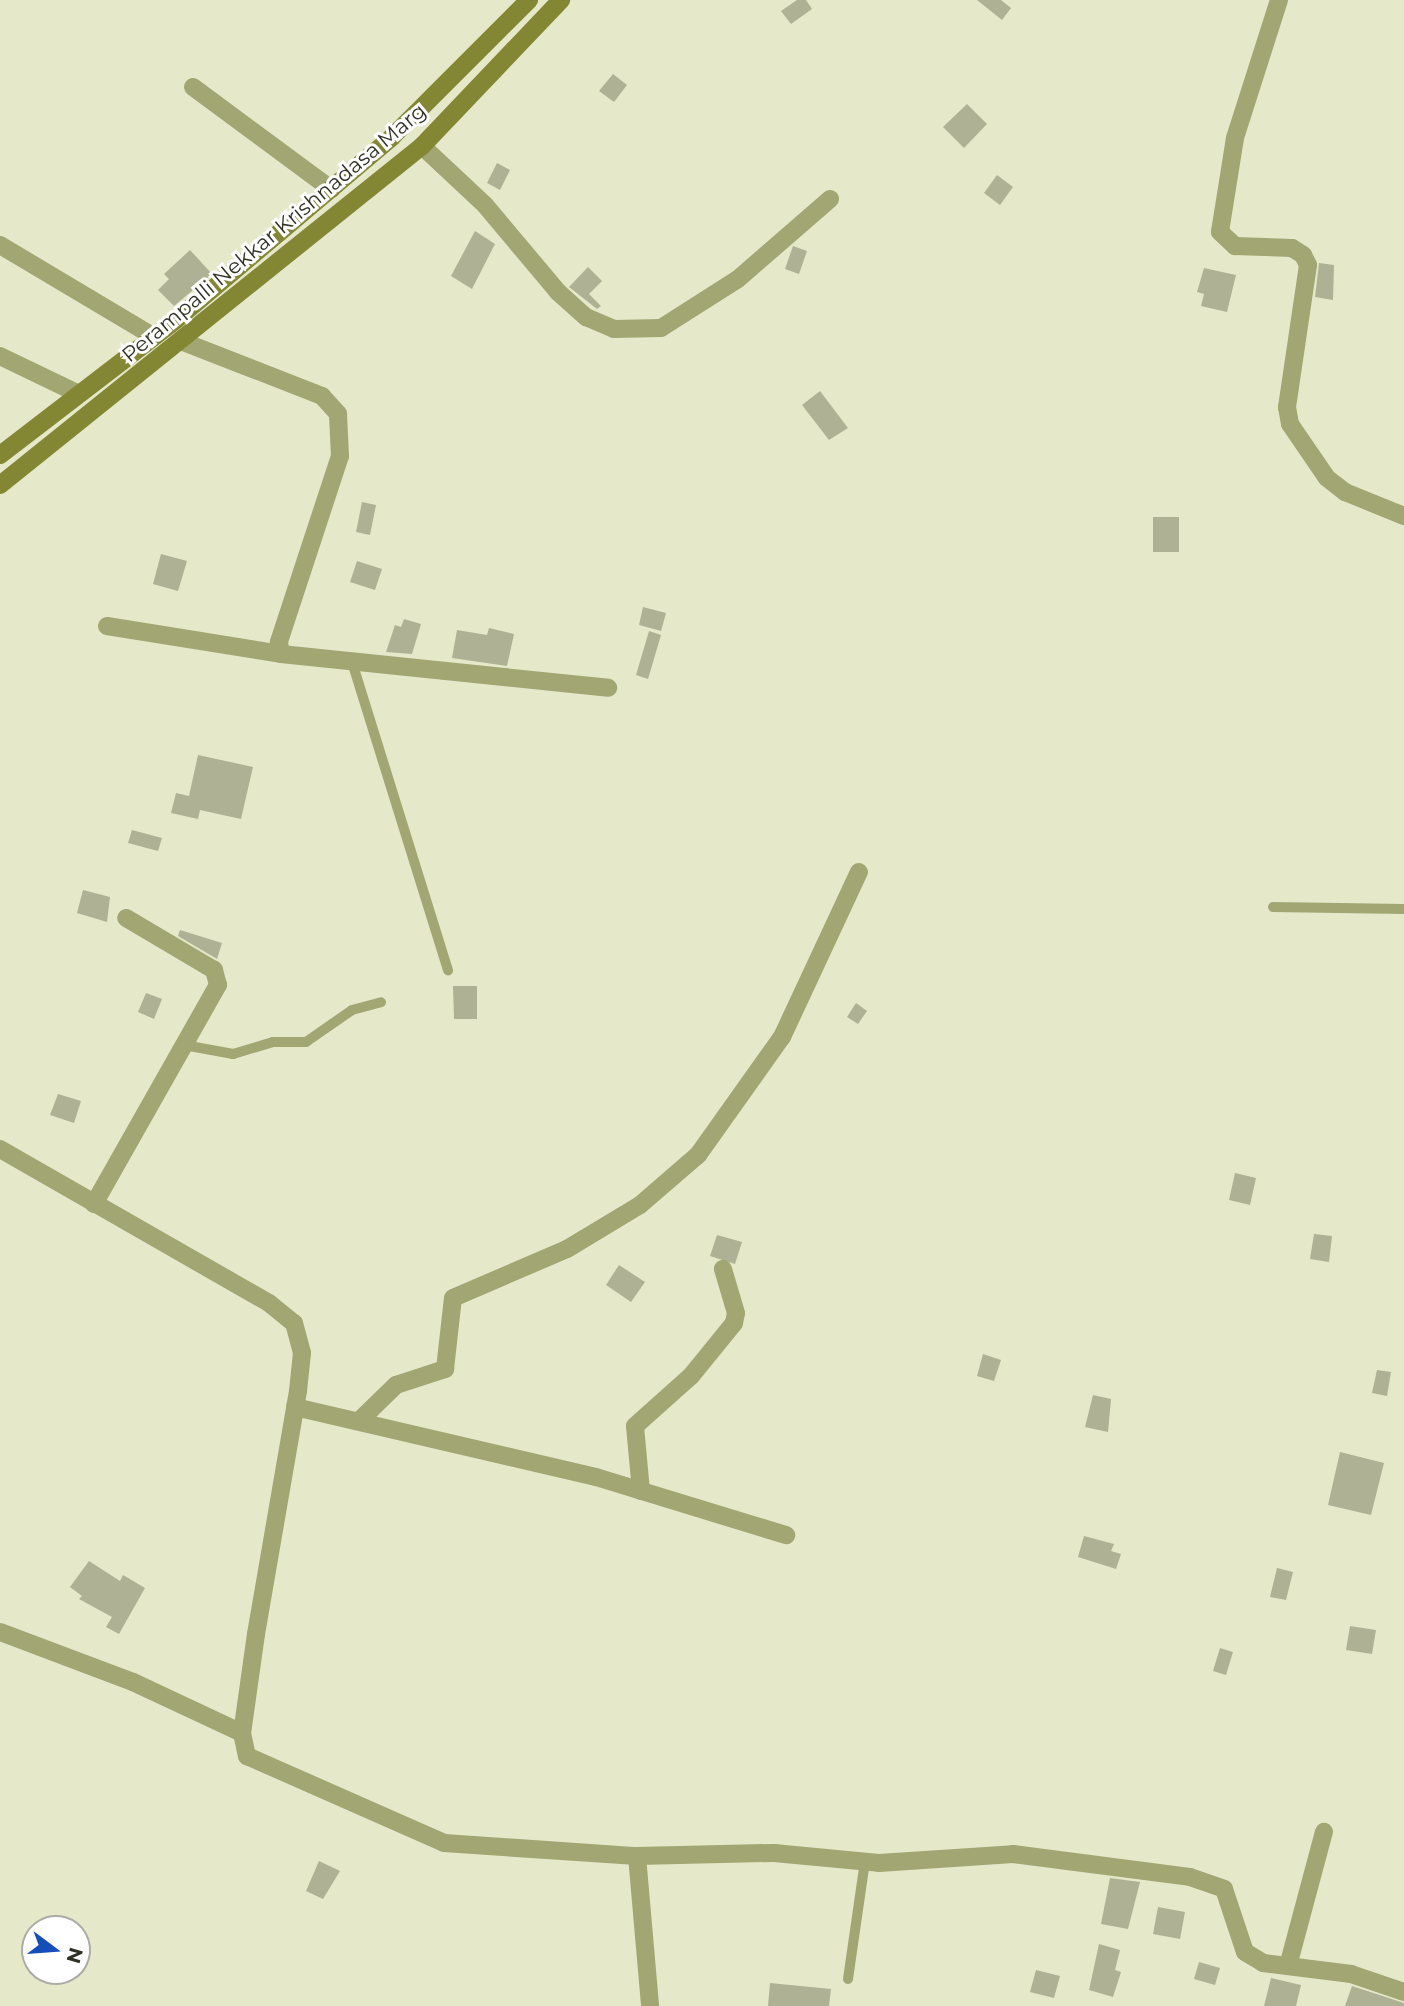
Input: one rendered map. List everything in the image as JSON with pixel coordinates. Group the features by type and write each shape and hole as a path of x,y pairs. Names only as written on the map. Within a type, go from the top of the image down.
{"main road":[{"path":"0,455 331,188 421,110 529,0"},
{"name":"Perampalli Nekkar Krishnadasa Marg","path":"0,485 422,146 561,0"}],"street":[{"path":"1279,0 1235,138 1220,232 1235,246 1292,248 1303,255 1308,265 1287,407 1290,424 1327,478 1345,492 1404,516"},
{"path":"193,87 331,188"},
{"path":"422,146 485,205 558,292 586,317 614,329 661,328 738,279 830,199"},
{"path":"0,245 151,335"},
{"path":"181,341 322,396 338,414 340,456 283,629 281,654"},
{"path":"0,356 77,393"},
{"path":"107,626 281,654 608,688"},
{"path":"359,1421 396,1385 445,1368 449,1310 453,1298 567,1249 640,1205 698,1154 782,1037 859,872"},
{"path":"94,1204 218,985 218,976 126,918"},
{"path":"0,1149 269,1303 294,1323 302,1353 242,1733 247,1756 444,1843 638,1856 774,1853 865,1861 1013,1854 1190,1877 1224,1889 1245,1952 1264,1963 1351,1974 1404,1992"},
{"path":"641,1490 635,1426 686,1381 734,1323 736,1313 723,1269"},
{"path":"295,1407 507,1454 641,1490 786,1535"},
{"path":"0,1632 133,1682 242,1733"},
{"path":"1288,1966 1324,1832"},
{"path":"638,1856 650,2006"}],"lane":[{"path":"352,662 448,970"},
{"path":"1273,907 1404,909"},
{"path":"184,1045 233,1054 273,1042 306,1042 352,1010 381,1002"},
{"path":"848,1979 865,1861"}],"building":[{"path":"797,0 806,0 812,9 791,24 781,11"},
{"path":"977,0 1001,0 1011,8 1002,20"},
{"path":"613,74 627,85 614,102 599,91"},
{"path":"967,104 987,124 964,148 943,127"},
{"path":"497,163 510,170 500,190 487,183"},
{"path":"997,175 1013,187 1000,205 984,193"},
{"path":"475,231 495,244 472,289 451,276"},
{"path":"793,246 807,251 799,274 785,269"},
{"path":"190,250 212,274 174,306 158,290 169,279 164,274"},
{"path":"1319,263 1334,265 1333,300 1315,297"},
{"path":"588,267 602,281 589,294 601,306 597,309 569,287"},
{"path":"1204,268 1236,275 1227,312 1201,306 1204,294 1197,292"},
{"path":"820,391 848,428 829,440 802,405"},
{"path":"362,502 376,505 370,535 356,532"},
{"path":"1153,517 1179,517 1179,552 1153,552"},
{"path":"161,554 187,561 178,591 153,584"},
{"path":"357,561 382,569 375,590 350,582"},
{"path":"643,607 666,613 661,631 639,625"},
{"path":"404,619 421,624 412,654 386,652 395,625 401,627"},
{"path":"489,628 514,634 507,666 452,658 457,630 487,635"},
{"path":"649,631 661,635 648,679 636,675"},
{"path":"198,755 253,767 241,819 200,810 198,819 171,813 176,793 189,796"},
{"path":"132,830 162,838 158,851 128,843"},
{"path":"83,890 110,897 107,922 77,913"},
{"path":"180,930 222,943 217,959 178,936"},
{"path":"453,986 477,986 477,1019 454,1019"},
{"path":"146,993 162,999 154,1019 138,1012"},
{"path":"856,1003 867,1011 858,1024 847,1017"},
{"path":"58,1094 81,1101 74,1123 50,1115"},
{"path":"1235,1173 1256,1178 1250,1205 1229,1200"},
{"path":"1314,1234 1332,1236 1329,1262 1310,1259"},
{"path":"717,1235 742,1242 735,1264 710,1256"},
{"path":"619,1265 645,1282 631,1302 606,1285"},
{"path":"983,1354 1001,1360 994,1381 977,1376"},
{"path":"1377,1370 1391,1372 1387,1396 1372,1393"},
{"path":"1093,1395 1111,1399 1108,1432 1085,1427"},
{"path":"1340,1452 1384,1463 1371,1515 1328,1505"},
{"path":"1084,1536 1114,1544 1111,1551 1121,1554 1116,1569 1078,1557"},
{"path":"89,1561 120,1581 123,1575 145,1588 119,1634 106,1627 112,1617 79,1599 82,1596 70,1587"},
{"path":"1277,1568 1293,1572 1286,1600 1270,1597"},
{"path":"1350,1626 1376,1630 1372,1654 1346,1650"},
{"path":"1220,1648 1233,1652 1226,1675 1213,1671"},
{"path":"319,1861 340,1871 323,1899 306,1891"},
{"path":"1110,1878 1140,1882 1128,1929 1101,1924"},
{"path":"1158,1907 1185,1912 1180,1939 1153,1934"},
{"path":"1099,1944 1120,1950 1115,1970 1121,1972 1113,1997 1089,1990"},
{"path":"1199,1962 1220,1968 1215,1985 1194,1979"},
{"path":"1036,1970 1060,1976 1054,1998 1030,1992"},
{"path":"1271,1978 1301,1985 1296,2006 1264,2006"},
{"path":"770,1983 831,1989 829,2006 768,2006"},
{"path":"1352,1986 1404,2003 1404,2006 1345,2006"}]}
